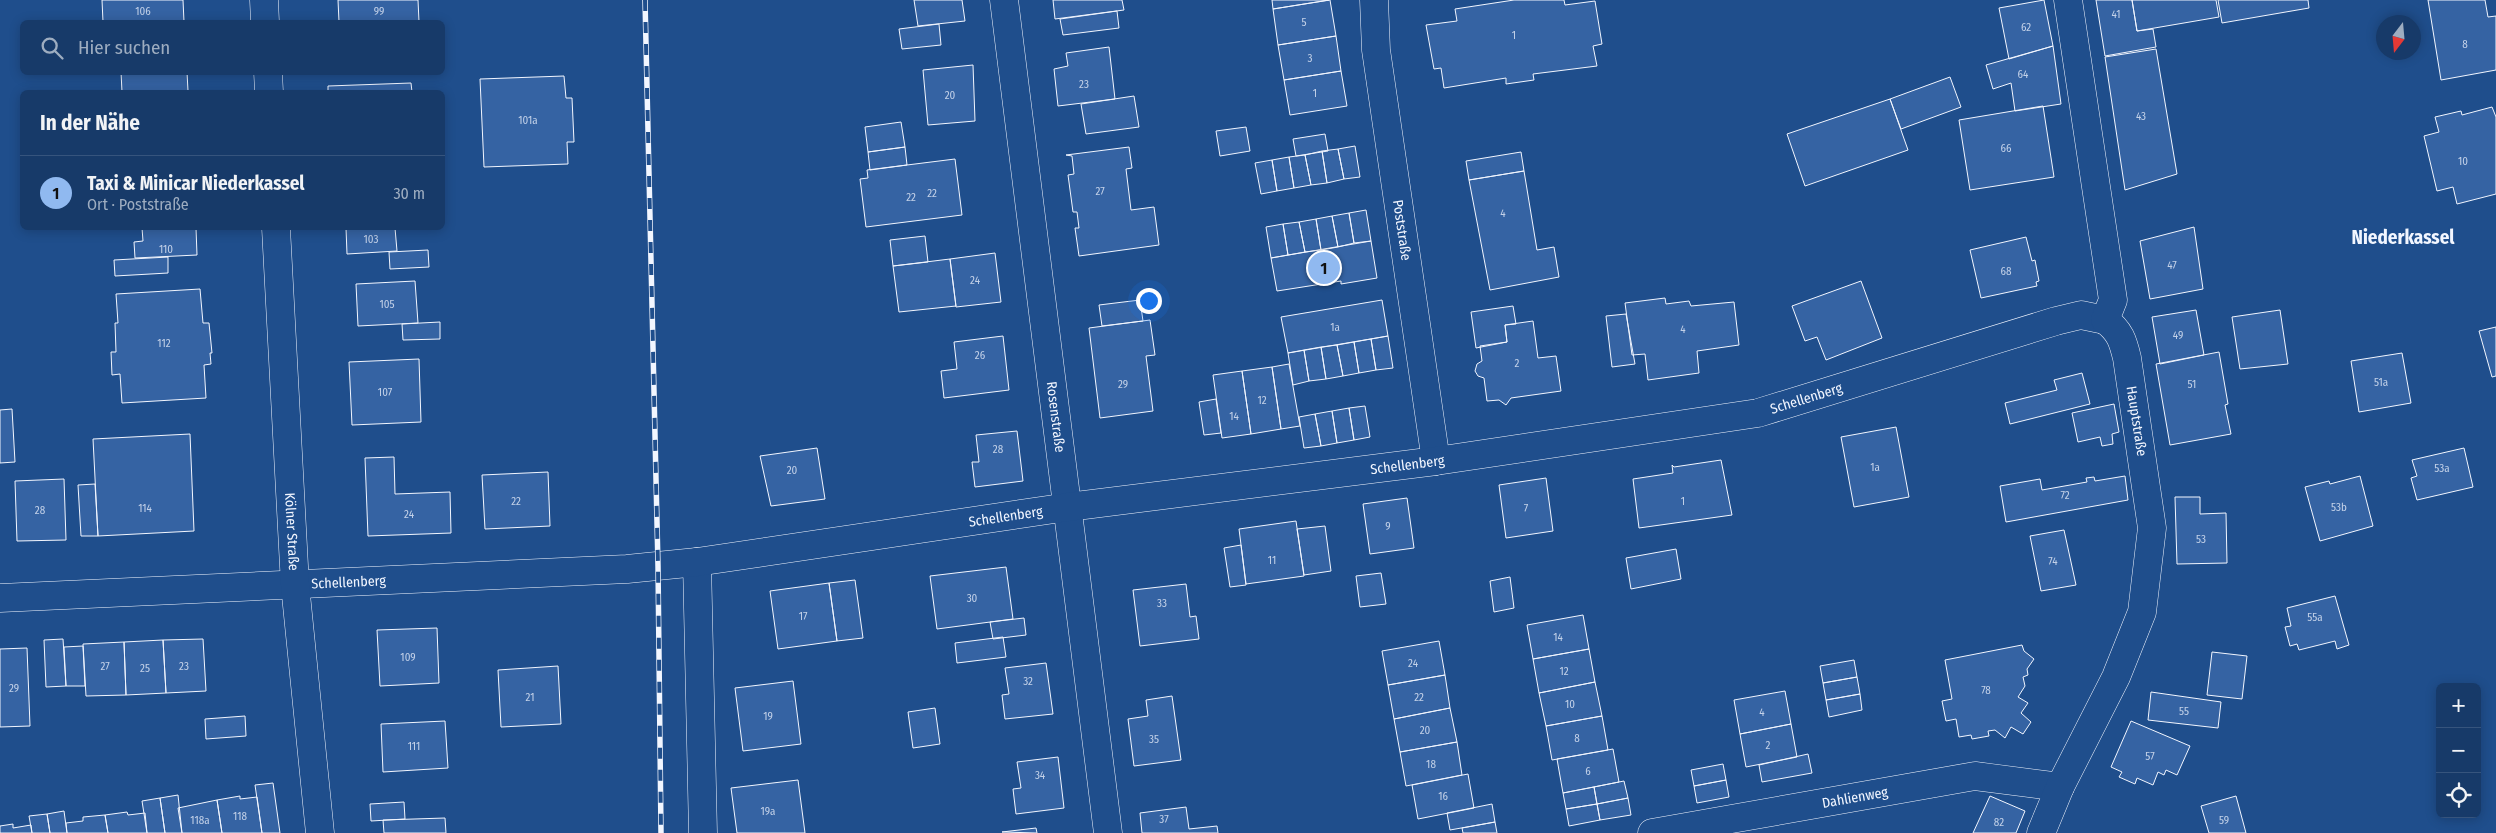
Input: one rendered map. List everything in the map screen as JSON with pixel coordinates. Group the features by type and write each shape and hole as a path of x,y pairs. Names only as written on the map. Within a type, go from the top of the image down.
{"street":[{"path":"264,0 265,20"},
{"name":"Rosenstraße","path":"1004,0 1108,833"},
{"name":"Poststraße","path":"1374,0 1376,50 1436,461"},
{"path":"2068,0 2113,300 2105,320"},
{"path":"268,75 269,90"},
{"name":"Kölner Straße","path":"276,230 295,585 320,833"},
{"name":"Schellenberg","path":"0,598 626,569 697,562 1068,507 1436,461 1758,413 2056,321 2081,315 2105,320"},
{"name":"Hauptstraße","path":"2042,833 2060,787 2116,677 2142,612 2152,528 2123,339 2116,328 2105,320"},
{"path":"697,562 703,833"},
{"name":"Dahlienweg","path":"1652,833 1975,776 2060,787"}],"building":[{"path":"102,0 183,0 184,20 103,20"},
{"path":"338,0 418,0 419,20 339,20"},
{"path":"914,0 962,0 965,21 918,26"},
{"path":"1053,0 1122,0 1124,10 1055,19"},
{"path":"1272,0 1329,0 1273,9"},
{"path":"1330,0 1336,36 1278,45 1273,9"},
{"path":"1514,0 1564,0 1565,5 1595,1 1602,44 1593,46 1597,66 1533,74 1534,80 1506,84 1506,78 1444,88 1441,68 1434,69 1426,25 1457,21 1455,9"},
{"path":"2044,0 2053,46 2009,59 1999,8"},
{"path":"2096,0 2132,0 2137,31 2153,29 2156,47 2105,56"},
{"path":"2132,0 2216,0 2219,17 2137,31"},
{"path":"2218,0 2308,0 2309,8 2222,23"},
{"path":"2428,0 2485,0 2488,17 2496,16 2496,70 2441,80"},
{"path":"1117,11 1119,28 1063,35 1060,19"},
{"path":"939,24 941,45 902,49 899,29"},
{"path":"1336,36 1341,71 1284,80 1278,45"},
{"path":"2053,46 2061,104 2015,111 2011,83 1993,89 1986,65"},
{"path":"1109,47 1115,99 1058,106 1054,69 1068,66 1066,53"},
{"path":"2156,49 2177,174 2125,190 2105,57"},
{"path":"973,65 975,121 928,125 923,70"},
{"path":"1341,71 1347,106 1290,115 1284,80"},
{"path":"121,75 187,75 188,90 122,90"},
{"path":"564,76 566,98 572,98 574,142 567,142 568,164 484,167 480,79"},
{"path":"1950,77 1961,107 1901,129 1890,99"},
{"path":"411,83 412,90 328,90 328,86"},
{"path":"1134,96 1139,127 1086,134 1081,104"},
{"path":"1890,99 1908,150 1805,186 1787,134"},
{"path":"2043,106 2054,177 1970,190 1959,120"},
{"path":"2492,107 2496,117 2496,194 2457,204 2453,187 2437,191 2424,136 2439,132 2435,117 2461,111 2462,115"},
{"path":"901,122 905,147 868,152 865,127"},
{"path":"1246,127 1250,151 1220,156 1216,131"},
{"path":"1325,134 1328,151 1296,156 1293,139"},
{"path":"1355,146 1360,177 1344,179 1338,149"},
{"path":"905,147 907,165 870,170 868,152"},
{"path":"1129,147 1132,168 1126,169 1131,210 1154,207 1159,245 1079,256 1075,228 1079,228 1077,212 1073,212 1068,175 1074,174 1072,156 1066,155"},
{"path":"1338,149 1344,179 1327,183 1322,151"},
{"path":"1322,151 1327,183 1311,185 1305,155"},
{"path":"1521,152 1524,171 1469,180 1466,161"},
{"path":"1305,155 1311,185 1294,188 1289,157"},
{"path":"1289,157 1294,188 1277,191 1272,160"},
{"path":"955,159 962,215 866,227 860,179 868,178 867,170"},
{"path":"1272,160 1277,191 1261,194 1255,163"},
{"path":"1524,171 1537,250 1554,247 1559,277 1490,290 1469,180"},
{"path":"1366,210 1371,241 1354,243 1349,213"},
{"path":"1349,213 1354,243 1338,247 1332,216"},
{"path":"1332,216 1338,247 1321,250 1316,219"},
{"path":"1316,219 1321,250 1305,252 1299,222"},
{"path":"1299,222 1305,252 1288,255 1283,224"},
{"path":"1283,224 1288,255 1271,258 1266,227"},
{"path":"2194,227 2203,289 2150,299 2140,241"},
{"path":"142,230 196,230 197,255 135,258 134,242 143,241"},
{"path":"346,230 395,230 397,251 347,254"},
{"path":"925,236 928,262 893,266 890,240"},
{"path":"2026,237 2032,261 2035,260 2039,281 2036,282 2037,286 1981,298 1970,250"},
{"path":"1371,241 1377,278 1341,284 1341,281 1277,291 1271,258"},
{"path":"428,250 429,267 390,269 389,252"},
{"path":"995,253 1001,302 956,307 950,259"},
{"path":"168,257 168,273 115,276 114,260"},
{"path":"950,259 956,306 899,312 893,266"},
{"path":"415,281 418,323 358,326 356,284"},
{"path":"1861,281 1882,338 1826,360 1817,337 1805,341 1792,306"},
{"path":"200,289 203,323 209,323 212,353 210,353 211,364 204,365 206,398 122,403 120,374 112,375 111,352 116,352 115,323 118,323 116,294"},
{"path":"1665,298 1666,304 1689,301 1691,306 1734,302 1739,345 1697,351 1699,373 1648,380 1645,354 1632,355 1625,303"},
{"path":"1140,300 1143,321 1102,326 1099,305"},
{"path":"1382,300 1388,336 1288,353 1281,317"},
{"path":"1513,306 1516,324 1505,325 1507,342 1476,348 1471,312"},
{"path":"2196,310 2204,355 2160,364 2152,317"},
{"path":"2280,310 2288,364 2240,369 2232,317"},
{"path":"1626,314 1635,364 1612,367 1606,316"},
{"path":"1150,320 1155,355 1146,356 1153,411 1100,418 1089,328"},
{"path":"1533,321 1538,358 1556,356 1561,391 1511,398 1506,405 1499,400 1487,401 1484,378 1478,376 1475,371 1477,364 1482,361 1480,346 1507,342 1505,325"},
{"path":"440,322 440,339 403,340 402,324"},
{"path":"2496,327 2496,376 2492,377 2479,331"},
{"path":"1003,336 1009,390 944,398 941,371 957,369 954,342"},
{"path":"1388,336 1393,368 1376,370 1371,339"},
{"path":"1371,339 1376,370 1359,373 1354,342"},
{"path":"1354,342 1359,373 1343,376 1337,345"},
{"path":"1337,345 1343,376 1326,379 1321,347"},
{"path":"1321,347 1326,379 1309,381 1304,350"},
{"path":"1304,350 1309,381 1293,385 1288,353"},
{"path":"2219,352 2228,404 2225,405 2231,434 2170,445 2156,364"},
{"path":"2402,353 2411,403 2359,412 2351,361"},
{"path":"419,359 421,422 352,425 349,362"},
{"path":"1289,364 1300,426 1281,429 1272,367"},
{"path":"1272,367 1281,429 1251,434 1242,371"},
{"path":"1242,371 1251,434 1222,438 1213,375"},
{"path":"2082,373 2090,404 2010,424 2005,403 2057,390 2054,380"},
{"path":"1216,399 1221,433 1204,435 1199,402"},
{"path":"2114,404 2119,432 2112,434 2113,444 2102,446 2100,437 2078,442 2072,413"},
{"path":"1365,406 1370,437 1354,440 1349,408"},
{"path":"1349,408 1354,440 1337,443 1332,411"},
{"path":"12,409 15,462 0,463 0,410"},
{"path":"1332,411 1337,443 1321,446 1315,414"},
{"path":"1315,414 1321,446 1304,448 1299,417"},
{"path":"1896,427 1909,497 1854,507 1841,437"},
{"path":"1017,431 1023,481 975,487 972,462 979,462 976,435"},
{"path":"190,434 194,531 98,536 93,439"},
{"path":"817,448 825,499 771,506 760,456"},
{"path":"2464,448 2473,487 2417,500 2411,478 2417,476 2412,460"},
{"path":"394,457 395,494 450,492 451,533 368,536 365,458"},
{"path":"1721,460 1732,515 1639,528 1633,479 1673,473 1672,465 1674,467"},
{"path":"548,472 550,526 485,529 482,475"},
{"path":"2125,476 2128,500 2006,522 2000,486 2040,479 2042,490 2087,482 2086,478 2094,477 2095,481"},
{"path":"2360,476 2373,526 2320,541 2305,487 2329,481 2330,484"},
{"path":"1546,478 1553,531 1506,538 1499,485"},
{"path":"64,479 66,540 17,541 15,481"},
{"path":"95,484 98,536 81,536 78,485"},
{"path":"2175,497 2200,497 2200,514 2226,513 2227,563 2177,564"},
{"path":"1407,498 1414,548 1370,554 1363,504"},
{"path":"1296,521 1304,576 1246,584 1239,529"},
{"path":"1325,526 1331,571 1304,575 1297,529"},
{"path":"2064,530 2076,585 2041,591 2030,536"},
{"path":"1241,545 1246,585 1230,587 1224,548"},
{"path":"1676,549 1681,579 1631,589 1626,558"},
{"path":"1006,567 1013,619 937,629 930,576"},
{"path":"1381,573 1386,604 1360,607 1356,576"},
{"path":"1510,577 1514,608 1494,612 1490,581"},
{"path":"855,580 863,638 837,641 829,583"},
{"path":"829,583 837,641 778,649 770,591"},
{"path":"1186,584 1190,617 1196,616 1199,639 1140,646 1133,590"},
{"path":"2335,596 2349,645 2337,649 2335,641 2299,650 2297,644 2290,646 2285,627 2291,626 2287,608"},
{"path":"1583,615 1589,649 1533,659 1527,625"},
{"path":"1024,618 1026,635 993,639 990,622"},
{"path":"437,628 439,683 380,686 377,630"},
{"path":"1003,637 1006,657 957,663 955,643"},
{"path":"63,639 66,686 46,687 44,640"},
{"path":"203,639 206,691 166,693 163,640"},
{"path":"163,640 166,693 126,695 124,642"},
{"path":"1439,641 1445,675 1388,685 1382,651"},
{"path":"124,642 126,695 86,696 83,644"},
{"path":"2022,645 2024,651 2034,659 2027,669 2028,675 2023,677 2025,686 2018,697 2028,703 2021,713 2031,722 2023,734 2011,727 2005,738 1995,730 1988,731 1989,736 1972,739 1971,735 1959,737 1956,719 1946,721 1942,701 1952,699 1945,660"},
{"path":"83,646 85,686 66,686 64,647"},
{"path":"27,648 30,726 0,727 0,649"},
{"path":"1589,649 1595,682 1539,693 1533,659"},
{"path":"2212,652 2247,656 2242,699 2207,695"},
{"path":"1854,660 1857,677 1823,683 1820,666"},
{"path":"1046,663 1053,714 1005,719 1002,695 1009,694 1005,668"},
{"path":"558,666 561,724 501,727 498,670"},
{"path":"1445,675 1450,708 1394,719 1388,685"},
{"path":"1857,677 1860,694 1826,700 1823,683"},
{"path":"793,681 801,744 743,751 735,688"},
{"path":"1595,682 1602,716 1546,726 1539,693"},
{"path":"1785,691 1791,724 1740,734 1734,700"},
{"path":"2151,692 2221,702 2218,728 2148,720"},
{"path":"1860,694 1862,710 1829,717 1826,700"},
{"path":"1172,696 1181,760 1134,766 1128,719 1148,716 1146,700"},
{"path":"935,708 940,744 913,748 908,712"},
{"path":"1450,708 1457,742 1400,752 1394,719"},
{"path":"245,716 246,736 206,739 205,719"},
{"path":"1602,716 1608,750 1552,760 1546,726"},
{"path":"445,721 448,768 383,772 381,724"},
{"path":"2131,721 2190,746 2177,775 2166,770 2164,775 2158,772 2153,785 2137,778 2135,784 2119,777 2122,772 2111,767"},
{"path":"1791,724 1797,757 1746,767 1740,734"},
{"path":"1457,742 1462,775 1406,786 1400,752"},
{"path":"1613,749 1619,782 1563,793 1557,759"},
{"path":"1808,754 1812,773 1762,782 1759,765"},
{"path":"1058,757 1064,808 1016,814 1013,789 1021,788 1017,762"},
{"path":"1723,764 1726,780 1694,786 1691,770"},
{"path":"1468,774 1474,808 1418,819 1412,785"},
{"path":"798,780 805,833 737,833 731,788"},
{"path":"1726,780 1729,797 1697,803 1694,786"},
{"path":"1624,781 1628,798 1597,804 1594,787"},
{"path":"273,783 280,833 262,833 255,785"},
{"path":"1594,787 1597,804 1566,809 1563,793"},
{"path":"178,795 182,833 165,833 160,798"},
{"path":"240,796 240,799 257,797 262,833 222,833 217,800"},
{"path":"1990,796 2025,811 2016,833 1973,833"},
{"path":"2236,796 2246,833 2209,833 2201,806"},
{"path":"160,798 165,833 147,833 142,801"},
{"path":"1628,798 1631,815 1600,820 1597,804"},
{"path":"217,800 222,833 182,833 178,808"},
{"path":"404,802 405,819 371,821 370,804"},
{"path":"1492,804 1495,822 1450,830 1447,813"},
{"path":"1597,804 1600,820 1569,826 1566,809"},
{"path":"1186,807 1189,829 1217,826 1218,833 1142,833 1140,813"},
{"path":"64,811 67,833 50,833 47,814"},
{"path":"127,812 128,815 145,813 147,833 108,833 105,815"},
{"path":"47,814 50,833 32,833 29,816"},
{"path":"105,815 108,833 67,833 66,823 83,821 83,817"},
{"path":"445,818 446,833 384,833 383,820"},
{"path":"1495,822 1497,833 1463,833 1462,828"},
{"path":"13,824 13,828 31,825 32,833 0,833 0,826"},
{"path":"1036,828 1037,833 1002,832"}],"railway":[{"path":"645,0 658,566 661,833"}],"place":[{"name":"Taxi & Minicar Niederkassel","path":"1324,268"}],"district":[{"name":"Niederkassel","path":"2403,237"}]}
